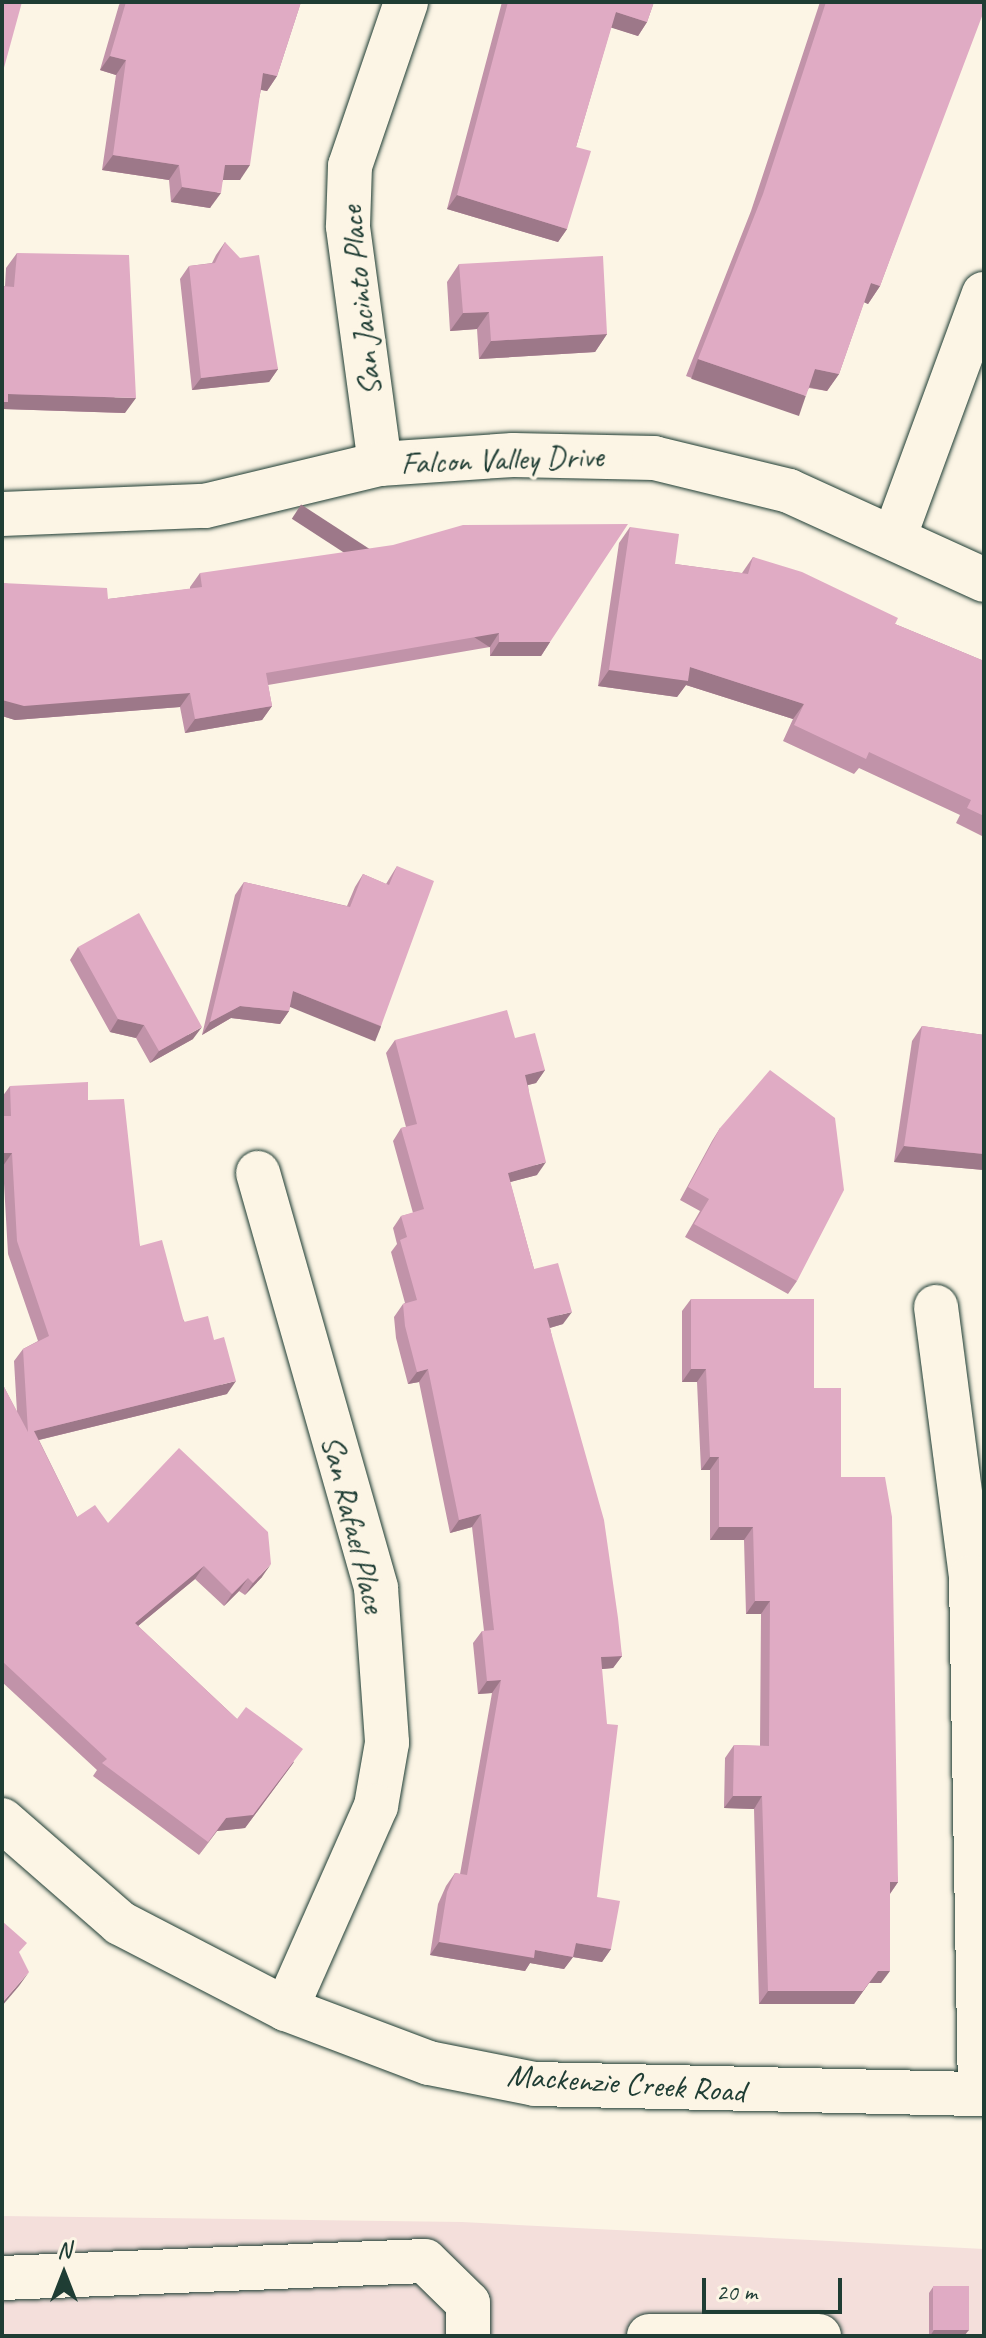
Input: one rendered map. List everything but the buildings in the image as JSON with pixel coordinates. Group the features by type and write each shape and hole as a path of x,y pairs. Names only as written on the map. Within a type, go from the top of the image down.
{"street":[{"name":"San Jacinto Place","path":"380,464 348,226 350,166 406,2"},
{"path":"894,538 984,294"},
{"name":"Falcon Valley Drive","path":"2,514 205,506 380,464 513,455 654,458 789,491 984,580"},
{"name":"San Rafael Place","path":"258,1173 376,1588 387,1743 376,1806 286,2009"},
{"path":"936,1307 971,1577 982,2094"},
{"name":"Mackenzie Creek Road","path":"2,1820 120,1923 286,2009 429,2063 535,2084 982,2094"},
{"path":"2,2278 425,2261 468,2303 468,2336"},
{"path":"649,2336 819,2336"}],"shaded area":[{"path":"2,2216 462,2222 984,2249 984,2336 2,2336"}]}
